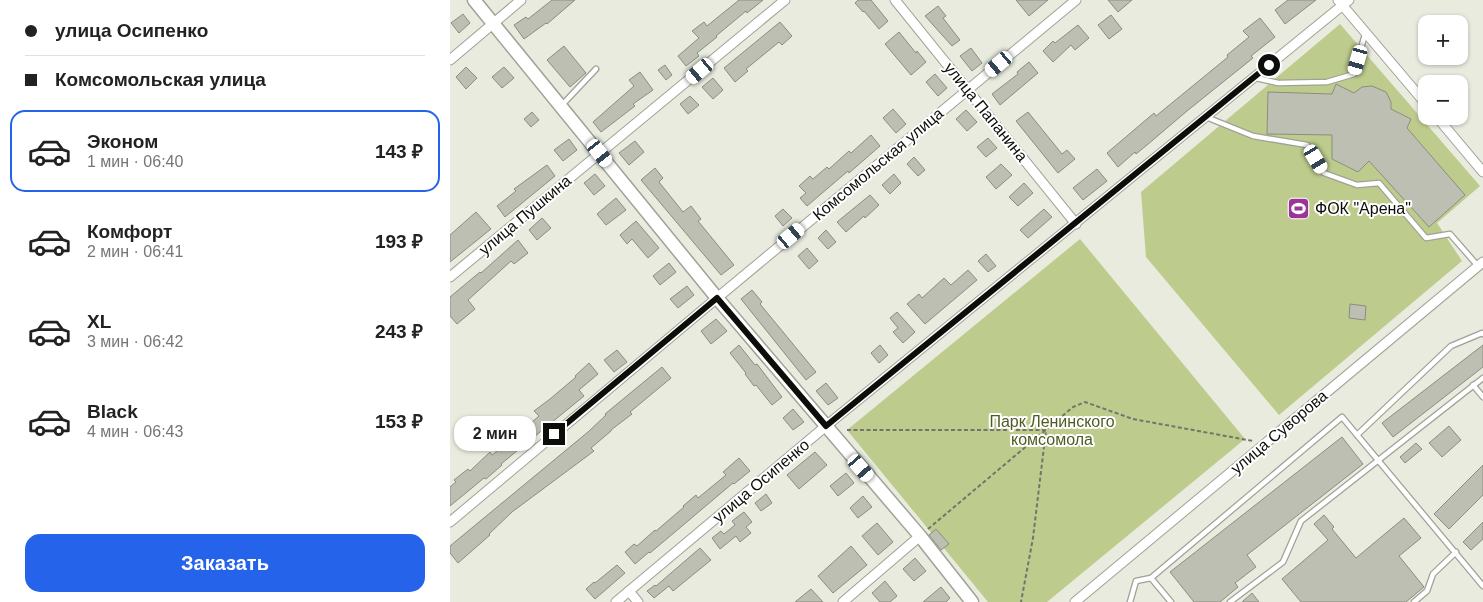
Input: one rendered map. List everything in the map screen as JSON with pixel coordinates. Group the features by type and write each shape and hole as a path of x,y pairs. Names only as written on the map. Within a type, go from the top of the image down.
{"street":[{"path":"474,0 717,298 826,426 924,532 972,602"},
{"path":"450,60 522,0"},
{"name":"улица Пушкина","path":"450,277 786,0"},
{"name":"улица Папанина","path":"895,0 1076,224"},
{"name":"Комсомольская улица","path":"450,522 1076,0"},
{"path":"1343,2 1366,33 1418,95"},
{"name":"улица Осипенко","path":"616,602 826,426 1076,224 1343,2"},
{"path":"1444,125 1483,172"},
{"name":"улица Суворова","path":"1075,602 1480,264"},
{"path":"843,602 924,532"},
{"path":"629,591 638,602"}],"lane":[{"path":"1254,77 1278,83 1327,82 1354,74 1366,33"},
{"path":"561,106 596,69"},
{"path":"1206,117 1253,136 1307,145 1324,173 1357,186 1379,183 1426,238 1450,234 1480,264"},
{"path":"1357,435 1451,346 1483,334"},
{"path":"1230,602 1284,562 1301,521 1483,378"},
{"path":"1473,385 1483,397"},
{"path":"1130,602 1136,581 1151,578 1342,417 1483,586"},
{"path":"1414,602 1428,591 1434,574 1456,552"},
{"path":"1151,578 1172,602"}],"path":[{"path":"924,532 1073,407 1085,402 1133,418 1265,444"},
{"path":"847,430 1046,430"},
{"path":"1021,602 1033,538 1046,430"}],"green space":[{"name":"ФОК \"Арена\"","path":"1340,24 1418,114 1418,125 1427,125 1480,186 1437,223 1462,261 1279,415 1146,257 1141,192"},
{"name":"Парк Ленинского комсомола","path":"1080,239 1245,439 1047,602 988,602 847,430"}],"building":[{"path":"552,0 575,0 547,24 524,39 514,25 526,17 528,19"},
{"path":"739,0 763,0 747,13 746,11 716,36 697,53 699,56 686,66 678,56 699,38 692,31 704,22 707,26"},
{"path":"858,0 871,0 888,21 879,29 855,3"},
{"path":"1016,0 1048,0 1029,16"},
{"path":"1108,0 1132,0 1118,12"},
{"path":"1288,0 1316,0 1285,24 1275,10"},
{"path":"938,6 946,16 943,18 960,40 952,46 925,16"},
{"path":"463,14 470,23 459,33 451,23"},
{"path":"1111,15 1122,29 1109,39 1098,25"},
{"path":"1260,18 1275,37 1251,56 1253,58 1118,167 1107,153 1154,113 1156,116 1228,57 1227,55 1249,37 1243,31"},
{"path":"780,22 792,36 782,45 779,42 746,69 748,71 735,82 724,68"},
{"path":"1078,25 1089,38 1075,50 1071,45 1053,62 1043,51 1053,41 1055,43"},
{"path":"899,32 926,62 911,75 885,44"},
{"path":"564,46 586,73 570,87 547,60"},
{"path":"971,48 982,63 972,71 960,56"},
{"path":"1029,62 1038,73 1000,105 992,94 1018,74 1017,72"},
{"path":"665,65 672,75 666,80 658,70"},
{"path":"466,67 477,78 466,89 456,77"},
{"path":"504,67 514,78 502,88 492,77"},
{"path":"640,72 653,90 633,104 635,106 601,132 593,122 634,86 629,80"},
{"path":"935,74 947,88 938,96 926,82"},
{"path":"713,78 723,90 713,99 702,87"},
{"path":"1336,84 1354,93 1362,87 1372,86 1386,92 1391,102 1391,109 1411,119 1407,128 1465,195 1429,227 1369,161 1358,172 1332,159 1332,135 1267,134 1268,92 1332,94"},
{"path":"690,96 699,105 688,114 680,104"},
{"path":"893,109 906,124 896,133 883,118"},
{"path":"966,110 977,122 967,131 956,119"},
{"path":"532,112 539,120 531,127 524,119"},
{"path":"1028,112 1062,154 1067,150 1075,159 1058,173 1016,121"},
{"path":"871,135 880,146 807,206 800,198 806,193 799,186 810,176 813,179 827,167 829,169"},
{"path":"988,138 997,148 986,157 977,147"},
{"path":"569,139 577,150 563,161 554,150"},
{"path":"635,141 644,152 629,165 619,153"},
{"path":"914,157 925,170 918,176 907,164"},
{"path":"1001,164 1012,175 996,189 986,177"},
{"path":"547,165 555,176 505,217 497,206 516,191 514,189"},
{"path":"655,168 663,178 659,182 683,212 691,206 701,219 698,221 734,265 721,275 641,180"},
{"path":"1097,169 1107,181 1083,200 1073,188"},
{"path":"595,174 605,186 594,195 584,183"},
{"path":"894,174 901,183 890,194 882,185"},
{"path":"1024,183 1033,193 1018,206 1009,197"},
{"path":"870,195 879,205 846,232 837,222"},
{"path":"616,198 626,210 606,225 597,214"},
{"path":"783,209 792,218 783,226 775,216"},
{"path":"1044,209 1052,217 1028,238 1020,230"},
{"path":"476,212 491,229 450,262 450,235"},
{"path":"542,218 551,228 537,240 529,230"},
{"path":"636,221 659,248 648,258 632,239 627,244 620,235"},
{"path":"826,230 836,242 828,249 818,238"},
{"path":"518,240 528,253 514,264 511,261 468,300 475,309 457,324 450,316 450,297 481,273"},
{"path":"807,248 818,261 809,269 798,256"},
{"path":"986,254 996,266 988,272 978,261"},
{"path":"669,263 676,272 660,285 653,276"},
{"path":"968,270 977,280 925,324 907,304 919,294 922,298 944,278 951,285"},
{"path":"687,286 694,295 678,308 670,299"},
{"path":"752,290 762,302 760,304 816,372 806,380 741,299"},
{"path":"1350,304 1366,306 1365,320 1349,318"},
{"path":"897,312 915,332 903,343 893,332 898,328 890,318"},
{"path":"716,319 727,331 711,344 701,331"},
{"path":"739,345 755,365 757,364 782,397 772,405 756,385 754,386 730,353"},
{"path":"880,345 888,355 879,363 871,353"},
{"path":"1483,345 1483,367 1393,437 1382,423"},
{"path":"617,350 627,362 614,372 604,360"},
{"path":"589,363 598,374 579,390 584,396 501,464 486,479 484,478 450,506 450,487 456,482 454,480 468,469 470,471 490,452 492,455 539,416 534,411 576,377"},
{"path":"662,367 671,378 591,448 594,451 512,512 490,535 458,563 450,553 450,546 588,432 605,414"},
{"path":"826,383 838,398 828,405 816,391"},
{"path":"793,409 804,422 793,430 783,418"},
{"path":"1449,426 1461,440 1442,457 1429,443"},
{"path":"1342,437 1363,464 1247,555 1256,567 1235,583 1238,587 1220,602 1194,602 1170,572"},
{"path":"1416,443 1422,449 1405,463 1400,457"},
{"path":"815,452 827,465 799,489 787,475"},
{"path":"739,458 750,471 635,564 625,552 634,544 637,546 696,495 698,498 726,475 723,472"},
{"path":"1483,465 1483,495 1449,529 1434,514"},
{"path":"846,473 854,483 838,496 830,486"},
{"path":"766,494 772,503 761,511 755,503"},
{"path":"863,496 872,507 858,518 850,508"},
{"path":"744,512 752,522 746,527 751,533 740,542 736,536 720,549 712,538 721,531 724,534 735,525 732,521"},
{"path":"1324,515 1334,527 1332,529 1356,558 1404,518 1421,538 1399,556 1424,587 1406,602 1301,602 1282,579 1328,540 1314,524"},
{"path":"1483,522 1483,539 1471,550 1463,542"},
{"path":"877,523 893,542 878,555 862,536"},
{"path":"936,529 949,544 941,550 929,535"},
{"path":"851,546 867,565 833,593 818,576"},
{"path":"700,548 711,560 673,591 669,586 654,598 647,591 656,586"},
{"path":"915,558 926,571 914,581 903,569"},
{"path":"617,565 625,573 595,599 586,589"},
{"path":"885,581 897,596 890,602 880,602 872,593"},
{"path":"941,587 950,598 946,602 923,602"},
{"path":"811,589 823,602 795,602"},
{"path":"1252,593 1259,602 1242,602"}],"place":[{"name":"ФОК \"Арена\"","path":"1299,208"}],"route":[{"path":"554,434 717,298 826,426 1269,65"}]}
